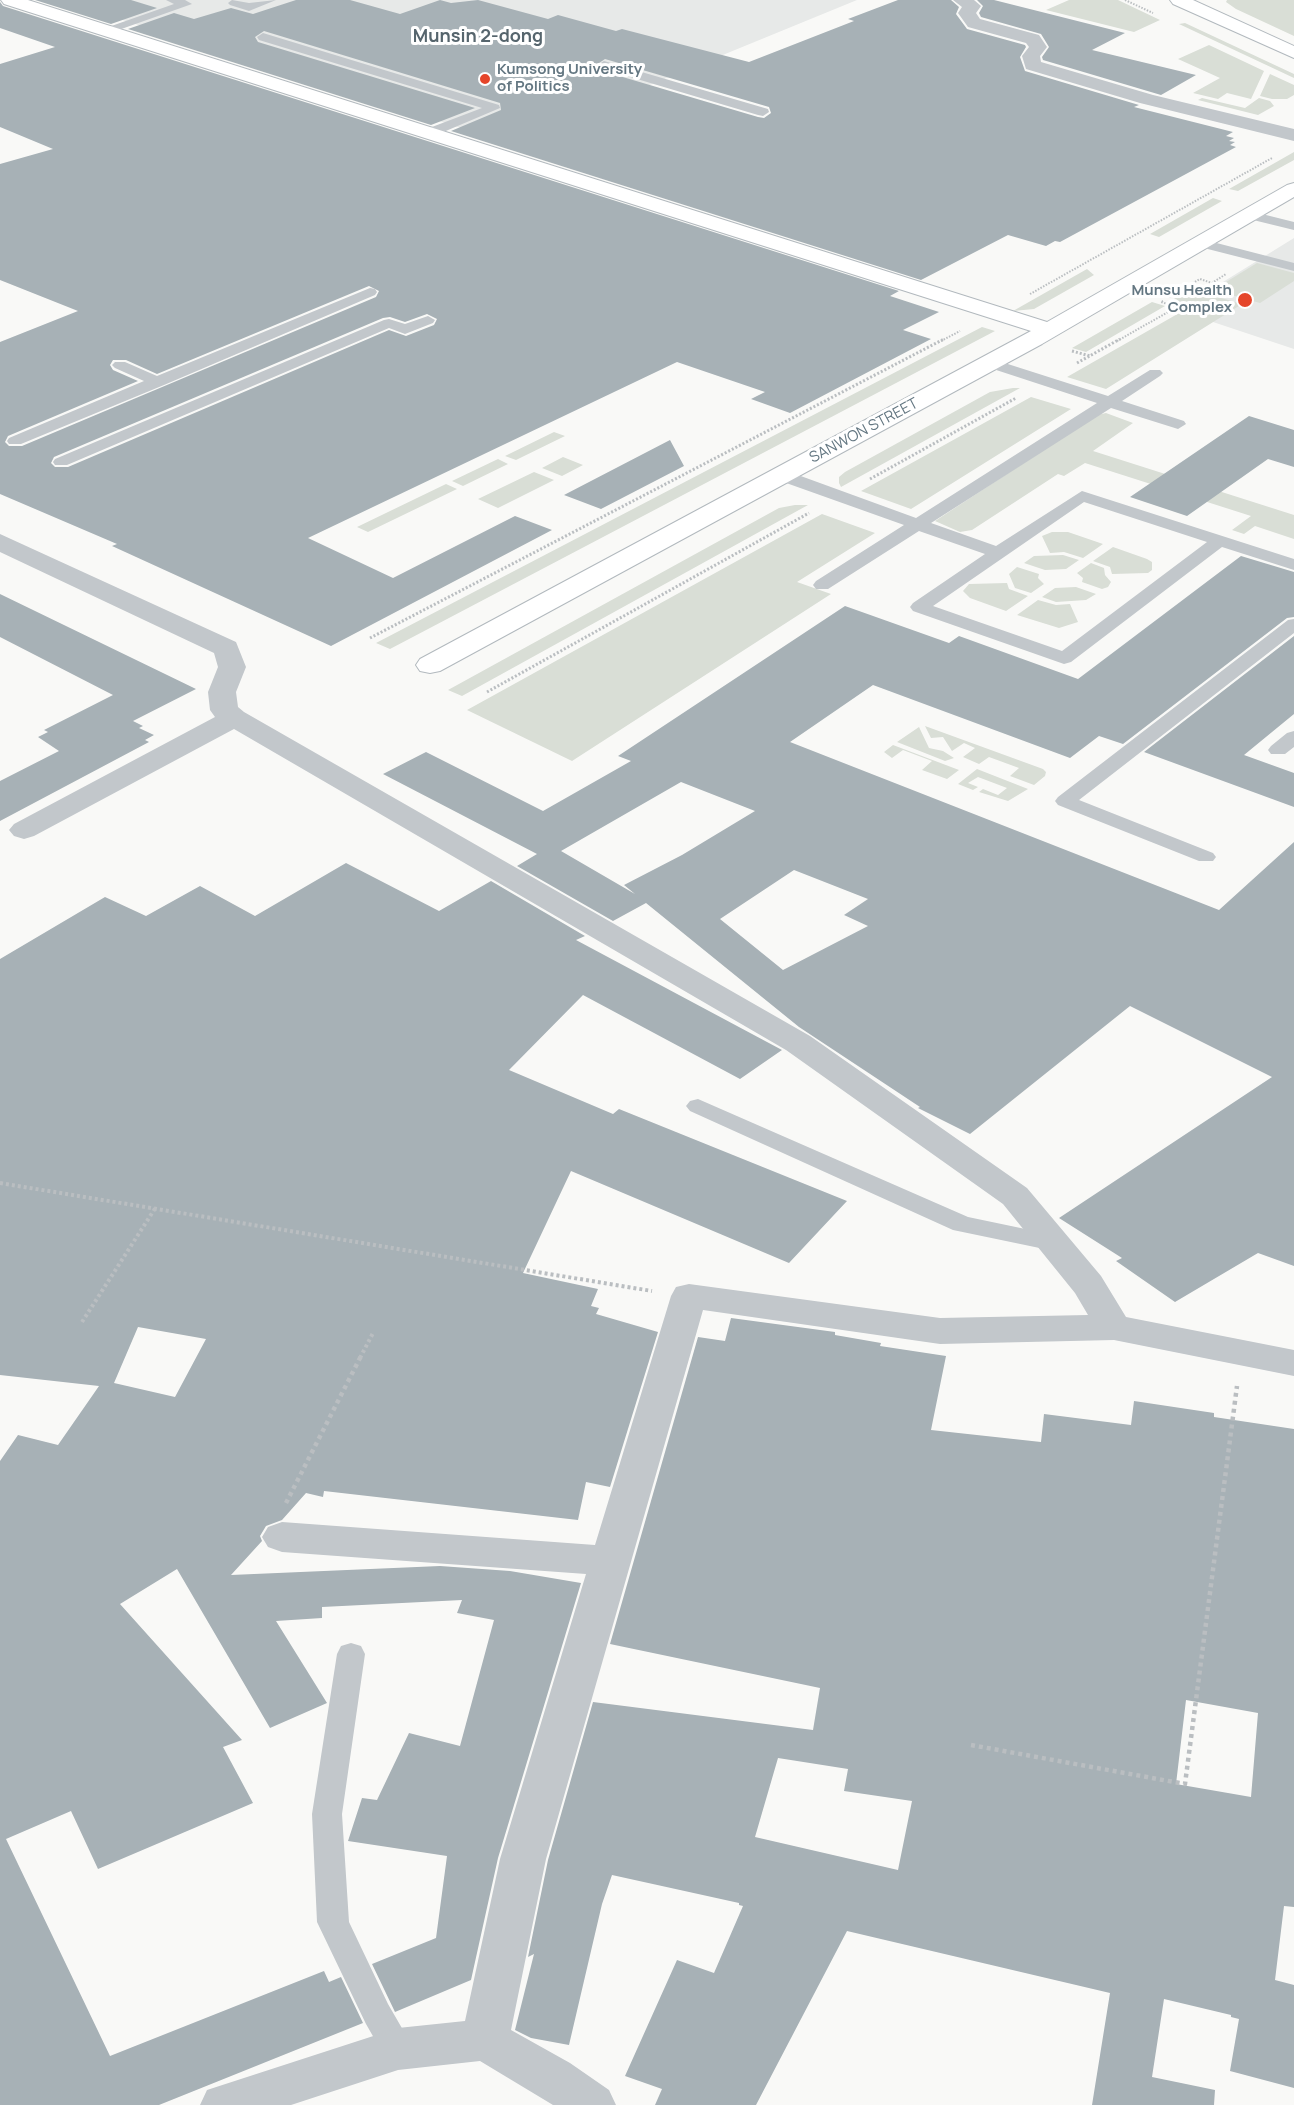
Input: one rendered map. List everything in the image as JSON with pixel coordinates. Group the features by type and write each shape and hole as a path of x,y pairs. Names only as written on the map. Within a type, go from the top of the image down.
{"main road":[{"path":"10,0 993,314 1050,330"},
{"path":"1179,0 1294,53"},
{"name":"SANWON STREET","path":"430,665 1050,330 1294,189"}],"street":[{"path":"962,0 972,6 967,14 974,23 1033,39 1038,47 1031,56 1032,65 1147,99 1294,135"},
{"path":"0,542 226,648 232,667 222,692 225,710 234,718 798,1044 1016,1197 1088,1285 1114,1327"},
{"path":"24,830 234,718"},
{"path":"485,2040 522,1859 689,1296 940,1331 1114,1327 1294,1363"},
{"path":"282,1537 610,1561"},
{"path":"224,2105 398,2049 485,2040 554,2078 592,2105"}],"lane":[{"path":"106,30 186,4 172,0"},
{"path":"234,3 249,7 270,0"},
{"path":"263,37 494,108 429,133"},
{"path":"604,65 763,112"},
{"path":"1250,214 1294,226"},
{"path":"1201,243 1294,267"},
{"path":"15,441 370,292"},
{"path":"61,462 389,323 405,329 428,320"},
{"path":"989,363 1178,424"},
{"path":"120,365 158,382"},
{"path":"822,585 1155,373"},
{"path":"781,475 998,553"},
{"path":"1220,541 1064,658 919,607 1082,496 1294,565"},
{"path":"1206,857 1065,801 1294,624"},
{"path":"1278,750 1294,737"},
{"path":"698,1106 962,1224 1054,1243"},
{"path":"351,1654 327,1814 333,1922 378,2014 398,2049"}],"path":[{"path":"370,638 993,314 1274,157"},
{"path":"487,692 1045,382 1177,306 1161,302 1200,279 1212,283 1255,257"},
{"path":"0,1183 689,1296"},
{"path":"82,1322 156,1207"},
{"path":"282,1537 280,1516 373,1333"},
{"path":"971,1745 1185,1784 1241,1353"}],"shaded area":[{"name":"Kumsong University of Politics","path":"60,0 857,0 508,143"},
{"path":"1069,0 1118,0 1160,20 1134,32 1046,10"},
{"path":"1227,0 1294,0 1294,36 1236,9 1226,2"},
{"path":"1185,23 1294,74 1294,78 1179,24"},
{"path":"1209,45 1264,71 1251,99 1227,93 1218,99 1193,93 1220,78 1178,59"},
{"path":"1270,74 1294,85 1294,95 1287,99 1260,96"},
{"path":"1202,98 1245,108 1259,98 1270,101 1274,106 1258,115 1198,100"},
{"path":"1294,152 1294,160 1238,191 1229,189"},
{"path":"1213,198 1222,201 1159,237 1150,234"},
{"name":"Munsu Health Complex","path":"1294,238 1294,349 1180,311 1210,290"},
{"path":"1257,263 1294,273 1294,281 1260,303 1213,290"},
{"path":"1087,269 1094,275 1034,309 1013,311"},
{"path":"1190,289 1242,304 1106,389 1067,377 1188,308 1169,302"},
{"path":"1152,302 1165,306 1086,352 1072,348"},
{"path":"982,327 995,331 390,649 376,643"},
{"path":"1020,388 841,487 839,477 845,472 990,392"},
{"path":"1031,397 1071,409 911,509 861,491"},
{"path":"1106,413 1133,423 1093,451 1294,515 1294,539 1255,526 1244,534 1232,530 1251,516 1085,463 1064,476 1058,474 972,530 960,532 935,521 1097,415"},
{"path":"554,432 565,436 516,460 505,456"},
{"path":"563,457 583,465 562,476 542,468"},
{"path":"498,459 508,464 463,486 452,481"},
{"path":"534,472 554,480 498,508 478,499"},
{"path":"446,484 457,489 368,532 357,527"},
{"path":"808,505 462,696 448,690 779,508"},
{"path":"822,514 875,533 797,582 831,594 572,761 467,710"},
{"path":"1052,532 1068,532 1103,544 1083,558 1064,552 1050,553 1042,536"},
{"path":"1113,547 1147,559 1152,562 1152,570 1148,573 1112,574 1110,567 1093,561"},
{"path":"1063,555 1079,560 1066,569 1045,570 1024,563 1034,556"},
{"path":"1091,563 1104,568 1105,575 1111,582 1108,587 1102,589 1082,582 1083,578 1077,573"},
{"path":"1017,567 1039,574 1038,578 1044,584 1031,593 1015,588 1009,574"},
{"path":"1007,583 1009,589 1028,596 1006,611 970,598 963,591 969,584"},
{"path":"1076,587 1096,594 1086,600 1056,602 1042,597 1055,588"},
{"path":"1038,600 1056,605 1070,604 1078,622 1059,628 1017,615"},
{"path":"925,726 1043,769 1046,772 1045,776 1034,785 1010,776 1019,768 989,757 979,764 963,757 975,748 964,743 952,751 943,737 931,738"},
{"path":"919,727 929,748 943,751 954,758 945,761 897,742"},
{"path":"893,745 959,770 947,779 922,770 932,761 903,750 892,758 884,752"},
{"path":"977,769 1028,789 1008,801 979,792 983,789 998,795 1007,788 978,777 968,783 978,787 973,790 958,784"}],"building":[{"path":"35,0 131,0 157,8 111,24"},
{"path":"296,0 350,0 400,14 440,0 451,3 478,0 548,19 558,15 616,31 622,29 749,62 854,21 848,19 898,0 951,0 959,7 956,14 967,29 1025,45 1020,57 1025,71 1139,105 1134,107 1233,132 1226,136 1234,138 1229,141 1235,142 1230,145 1236,147 1060,242 1055,241 1046,246 1008,235 921,280 451,131 501,110 500,103 264,31 255,37 258,42 475,108 431,125 128,29 174,13 194,19 231,8 253,14","holes":["605,59 769,107 771,113 764,118 758,117 599,70 596,65"]},
{"path":"977,0 994,0 1125,33 1092,50 1196,75 1161,95 1043,60 1042,57 1049,47 1041,34 981,17 979,13 983,6"},
{"path":"0,2 3,6 899,291 890,296 939,312 903,330 931,339 790,413 751,399 765,392 677,362 308,538 393,578 515,516 552,530 331,646 112,546 117,544 0,494 0,342 78,311 0,280 0,164 53,149 0,127 0,64 55,47 0,28","holes":["369,286 379,291 376,297 22,446 9,446 5,442 8,436 138,381 113,370 110,365 113,360 126,360 157,374","427,314 437,319 434,325 406,336 389,330 68,467 55,467 51,463 54,457 383,318 390,317 405,322"]},
{"path":"1249,416 1294,430 1294,467 1268,459 1187,516 1130,497"},
{"path":"670,440 684,466 601,509 564,495"},
{"path":"1241,556 1294,572 1294,617 1287,618 1123,744 1099,736 1070,758 873,685 790,742 1219,910 1294,842 1294,1266 1258,1253 1175,1302 1116,1261 1122,1258 1059,1218 1272,1077 1130,1006 970,1134 918,1108 920,1107 799,1027 646,903 613,921 517,866 537,854 383,774 426,752 543,811 631,761 618,756 845,606 949,643 959,636 1078,679","holes":["681,782 755,811 682,855 624,885 635,894 561,851","794,870 868,899 844,915 868,926 783,970 720,919"]},
{"path":"0,594 196,689 133,721 143,726 139,728 154,735 145,740 149,742 0,821 0,781 59,751 38,737 48,732 44,730 113,695 0,637"},
{"path":"1294,636 1294,714 1244,755 1294,773 1294,807 1144,752"},
{"path":"346,863 439,911 491,881 585,936 576,940 782,1050 740,1079 583,995 509,1070 613,1114 619,1109 847,1201 789,1263 571,1171 523,1273 598,1289 591,1306 599,1308 596,1314 658,1332 610,1487 586,1482 578,1520 324,1491 323,1497 306,1493 282,1520 266,1526 260,1536 262,1541 231,1575 440,1566 510,1571 581,1583 498,1858 471,1980 395,2012 372,1964 436,1938 447,1856 348,1841 362,1798 377,1800 409,1733 460,1746 494,1620 457,1613 462,1600 322,1607 322,1618 276,1621 327,1703 270,1728 177,1569 120,1604 242,1740 223,1747 253,1803 98,1869 71,1811 6,1839 110,2056 324,1971 329,1982 341,1977 363,2023 159,2105 0,2105 0,1461 18,1435 58,1445 99,1386 0,1375 0,959 105,897 146,916 200,886 255,916","holes":["138,1327 206,1339 175,1397 114,1383"]},
{"path":"731,1318 835,1332 835,1335 881,1343 880,1346 946,1356 931,1430 1041,1442 1044,1414 1131,1425 1134,1401 1214,1413 1214,1417 1294,1429 1294,1907 1284,1906 1275,1980 1294,1985 1294,2088 1230,2071 1239,2019 1231,2015 1164,1999 1152,2077 1215,2090 1214,2105 1092,2105 1110,1993 847,1931 756,2105 655,2105 662,2089 625,2076 677,1960 714,1973 743,1906 739,1903 612,1875 602,1904 569,2045 531,2038 515,2030 534,1954 528,1957 548,1860 593,1702 813,1730 820,1688 610,1644 698,1337 725,1341","holes":["1186,1700 1258,1713 1251,1797 1176,1784","778,1758 848,1769 844,1791 912,1801 898,1870 755,1837"]}],"place":[{"name":"Kumsong University of Politics","path":"485,79"},
{"name":"Munsu Health Complex","path":"1245,300"}],"district":[{"name":"Munsin 2-dong","path":"478,37"}]}
